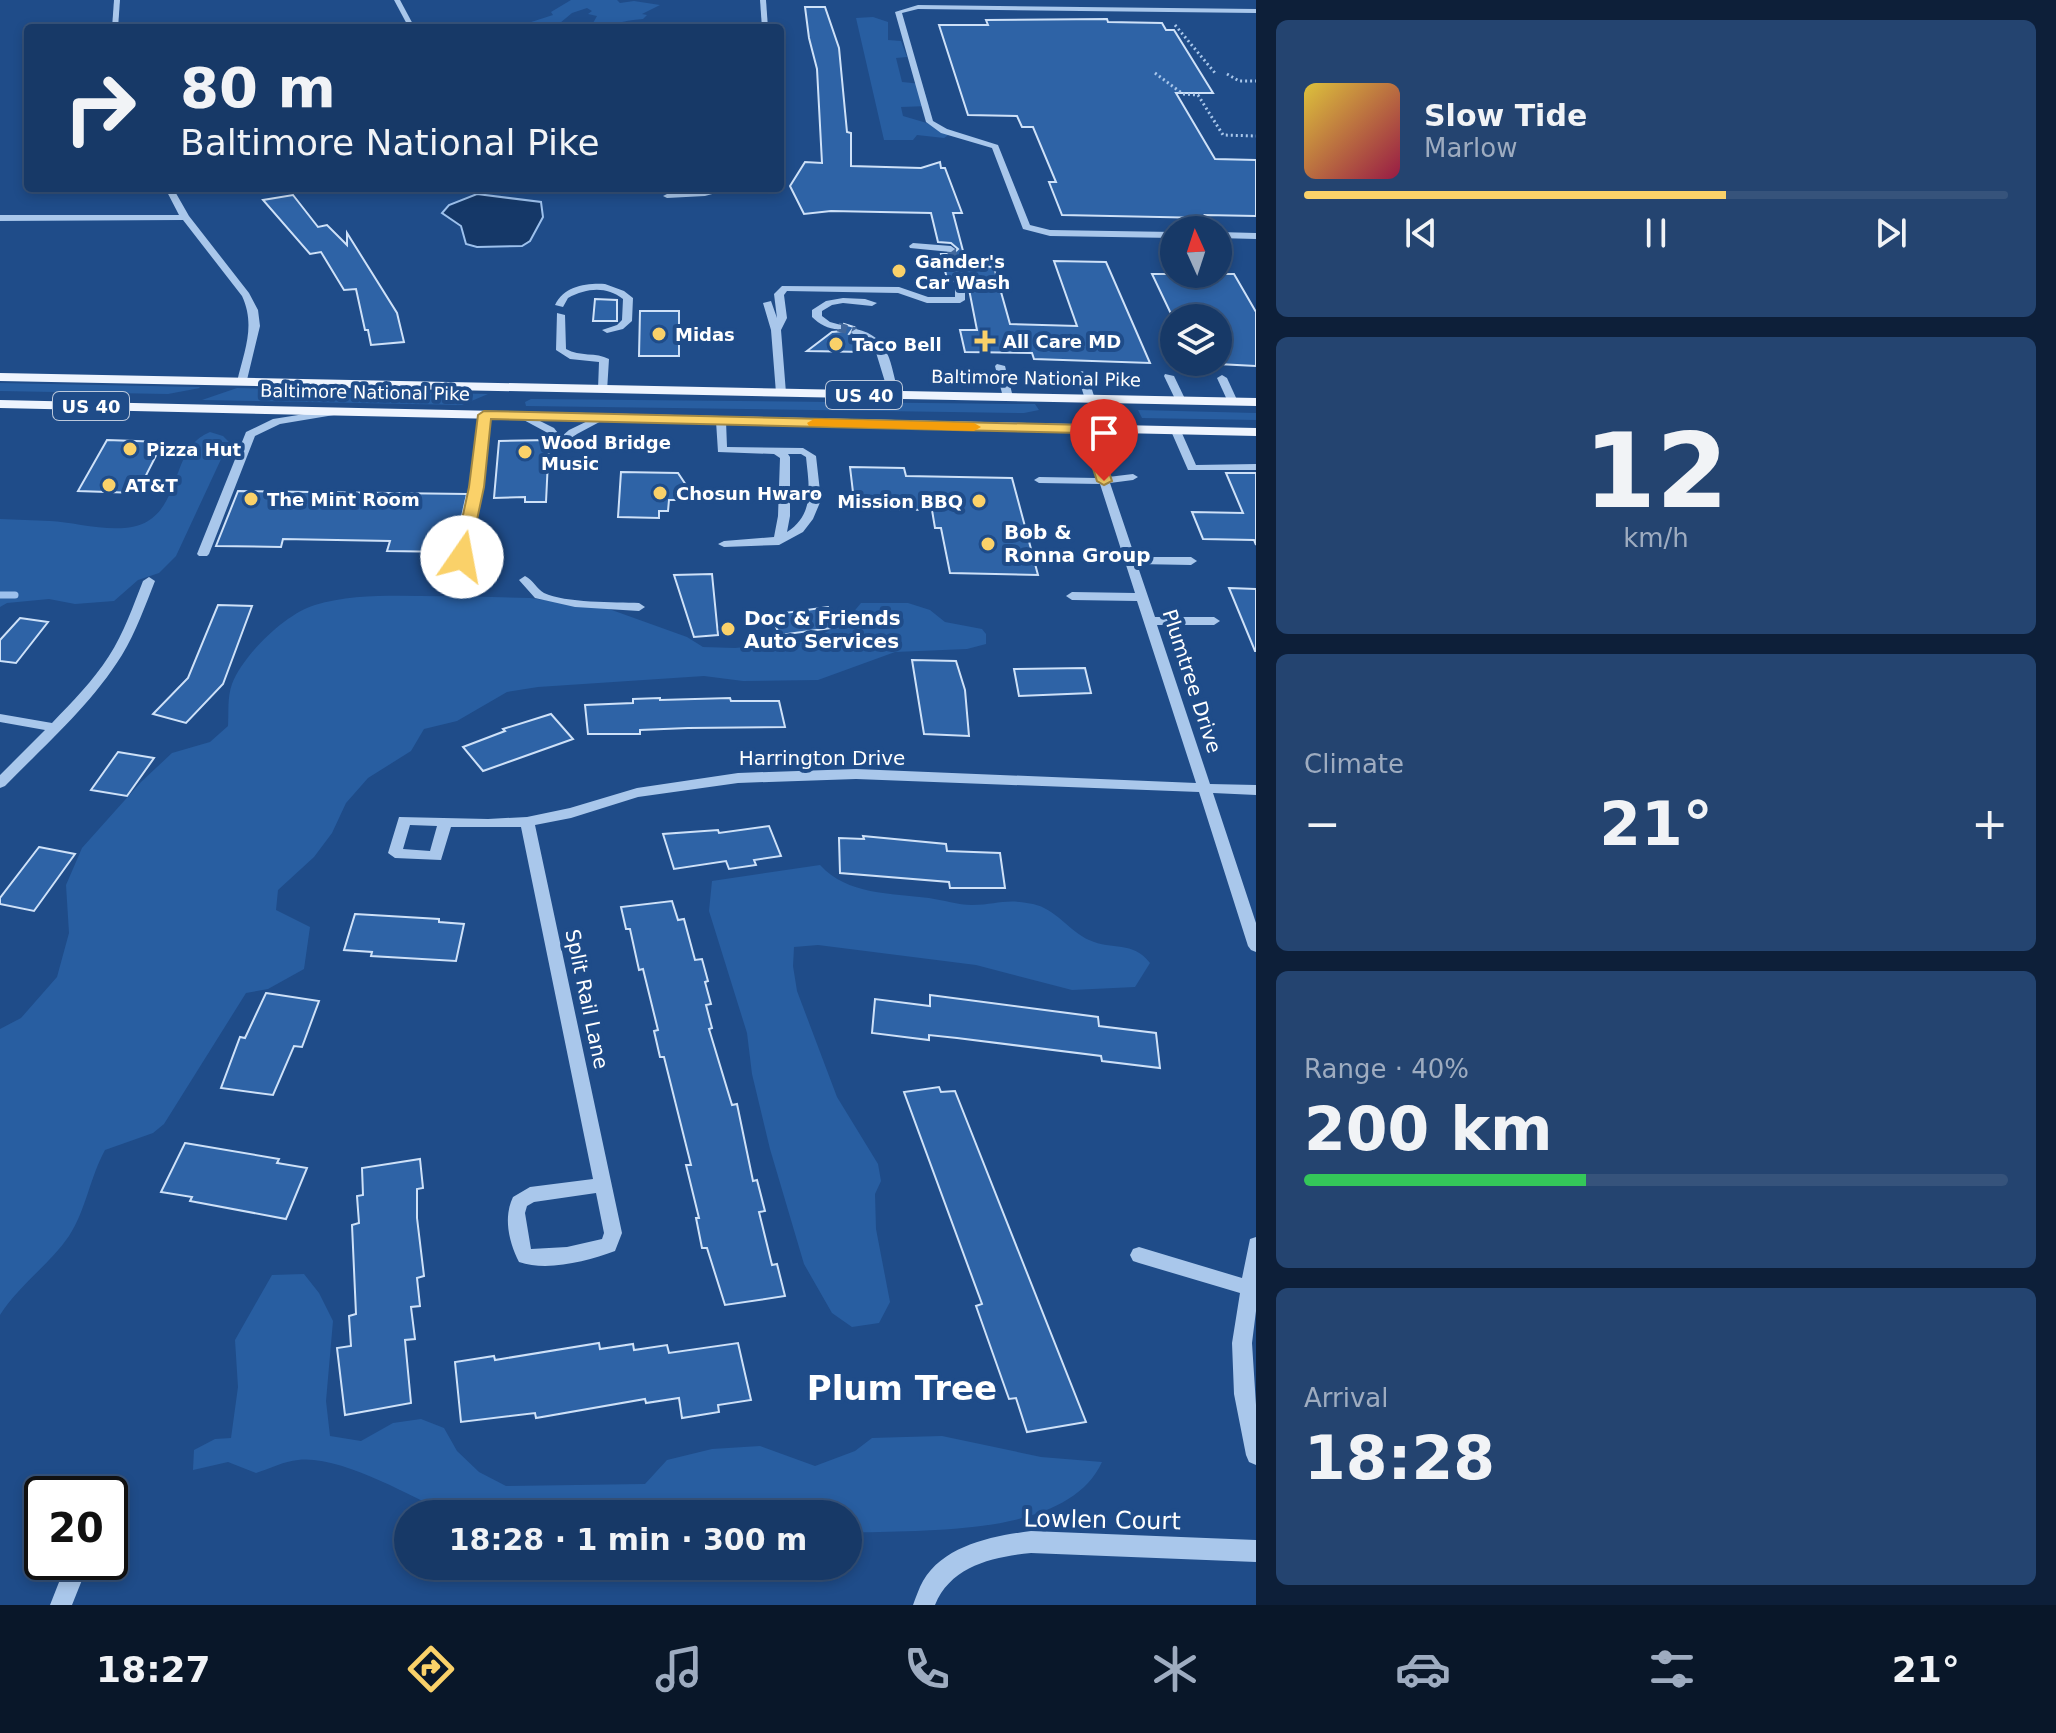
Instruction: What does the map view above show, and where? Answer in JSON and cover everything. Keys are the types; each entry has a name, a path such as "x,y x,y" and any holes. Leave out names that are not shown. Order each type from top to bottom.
{"main road":[{"name":"Baltimore National Pike","path":"0,377 1256,402"},
{"path":"21,405 171,400 242,382"},
{"path":"484,415 531,388"},
{"path":"721,421 810,413 1032,417 1052,411 1051,398"},
{"path":"1087,429 1125,400"},
{"name":"Baltimore National Pike","path":"0,404 1255,435"},
{"path":"0,414 127,414 219,409"}],"street":[{"path":"115,24 117,0"},
{"path":"410,24 397,0 412,0"},
{"path":"763,0 765,24"},
{"path":"1160,235 1050,233 1026,227 995,147 944,131 930,122 898,15 902,9 918,7 1256,11"},
{"path":"171,192 185,217 246,295 253,310 255,326 242,382"},
{"path":"667,196 713,192"},
{"path":"0,218 185,217"},
{"path":"1232,235 1256,236"},
{"path":"913,246 951,249"},
{"path":"776,330 782,318 779,294 785,288 899,290 927,300 960,300 960,284"},
{"path":"603,389 604,359 563,354 560,310 564,296 576,289 589,287 620,290 628,298 627,321 620,327 607,330"},
{"path":"838,327 817,317 817,310 822,305 846,301 872,303"},
{"path":"768,303 776,330 781,393"},
{"path":"856,332 869,335 879,345 894,395"},
{"path":"1000,366 1008,397"},
{"path":"1082,374 1090,399"},
{"path":"1169,376 1181,401"},
{"path":"1222,378 1233,402"},
{"path":"203,554 250,434 277,421 336,412"},
{"path":"462,557 477,487 484,415"},
{"path":"524,416 550,430 561,443 573,432 602,418"},
{"path":"721,421 722,450 803,451 811,456 815,495 814,506 799,530 779,542 724,544"},
{"name":"Plumtree Drive","path":"1087,429 1256,946"},
{"path":"1176,431 1192,468 1256,467"},
{"path":"777,451 785,457 784,516 779,542"},
{"path":"1039,480 1104,481 1133,477"},
{"path":"1130,560 1191,561"},
{"path":"525,580 539,595 575,603 639,607"},
{"path":"0,783 111,663 149,581"},
{"path":"1072,596 1142,597"},
{"path":"1150,621 1214,621"},
{"path":"0,718 54,728"},
{"name":"Harrington Drive","path":"445,823 527,822 571,813 637,793 738,778 856,774 1256,790"},
{"name":"Split Rail Lane","path":"527,822 603,1185 613,1233 609,1245 537,1258 525,1256 520,1246 516,1213 519,1202 530,1195 603,1185"},
{"path":"1256,1245 1252,1290 1242,1343 1244,1394 1256,1455"},
{"path":"1139,1255 1252,1290"},
{"name":"Lowlen Court","path":"924,1605 942,1576 961,1560 995,1546 1031,1542 1256,1551"},
{"path":"61,1605 71,1580"}],"path":[{"path":"1144,10 1181,29 1215,73"},
{"path":"1155,73 1183,94 1200,94 1229,144"},
{"path":"1227,74 1239,81 1256,81"},
{"path":"1223,135 1256,136"}],"shaded area":[{"path":"571,0 617,0 620,3 634,1 660,5 642,14 647,15 643,19 614,24 592,24 597,16 588,14 592,11 587,8 572,13 559,24 525,24 553,15 551,12"},
{"path":"873,17 888,22 888,40 901,41 907,57 896,58 902,82 922,84 929,106 901,107 903,116 954,131 944,138 917,135 913,140 884,140 856,18"},
{"path":"477,194 541,202 543,217 530,241 522,246 477,247 466,244 461,226 442,213 449,205"},
{"path":"0,383 200,388 168,394 0,391"},
{"path":"237,388 488,394 462,405 202,400"},
{"path":"531,399 1035,404 1039,410 1024,413 526,406 525,402"},
{"path":"1138,410 1256,413 1256,420 1142,418"},
{"path":"210,432 223,436 229,442 176,556 159,573 138,580 114,601 75,604 49,599 7,603 0,607 0,519 113,528 137,526 159,512 189,449"},
{"path":"349,598 530,598 609,609 687,637 703,647 735,648 810,641 846,621 861,603 908,603 930,610 945,622 982,629 986,634 986,644 967,649 895,652 818,680 743,681 704,676 538,687 507,692 457,721 424,729 411,751 368,778 346,803 332,833 314,857 278,890 276,910 310,927 304,969 268,989 246,993 164,1124 153,1133 105,1150 69,1236 0,1315 0,1029 21,1018 57,977 69,933 66,885 82,848 141,782 172,753 210,742 228,726 229,694 237,673 266,637 291,617 315,605"},
{"path":"820,865 843,882 870,891 967,905 1033,904 1049,910 1089,940 1136,951 1150,963 1135,987 1072,990 976,965 818,945 794,947 797,991 837,1097 878,1164 881,1181 875,1194 876,1229 890,1302 879,1323 852,1327 832,1313 804,1264 770,1149 752,1074 747,1033 709,911 712,881"},
{"path":"304,1274 319,1293 333,1321 326,1401 330,1436 361,1441 393,1423 421,1419 444,1428 457,1451 479,1472 506,1486 645,1484 667,1460 712,1449 760,1446 815,1466 855,1451 872,1438 942,1436 1041,1457 1102,1462 1084,1487 1058,1505 1025,1517 951,1529 862,1532 862,1500 421,1500 355,1470 316,1460 282,1463 256,1473 228,1462 193,1470 194,1450 215,1439 231,1438 238,1387 235,1340 272,1275"}],"building":[{"path":"805,7 825,7 839,48 847,132 851,133 851,166 921,168 940,162 962,213 953,213 967,266 994,267 1010,324 1077,326 1054,261 1106,262 1150,363 1034,359 1032,353 965,352 960,330 977,330 968,284 962,278 948,283 941,254 953,254 958,249 951,243 938,242 931,213 831,211 804,214 790,186 805,162 822,163 817,69"},
{"path":"1107,19 1108,22 1162,23 1166,30 1174,30 1213,93 1176,93 1215,159 1256,160 1256,216 1062,215 1049,182 1056,182 1033,127 1022,127 1017,116 968,115 939,25 988,25 986,20"},
{"path":"293,195 318,227 327,225 347,245 347,233 397,313 404,342 371,345 356,289 344,290 321,252 310,254 263,200"},
{"path":"1152,274 1160,274 1160,288 1232,288 1234,274 1256,312 1256,366 1232,365 1232,304 1166,304"},
{"path":"595,299 617,300 617,321 593,321"},
{"name":"Midas","path":"640,311 679,311 679,356 639,356"},
{"name":"Taco Bell","path":"844,324 854,327 849,334 863,339 865,352 807,351 832,332 843,331"},
{"path":"107,440 163,442 137,493 78,491"},
{"path":"549,440 546,502 525,502 525,497 494,498 499,441"},
{"path":"850,467 904,468 906,476 1012,478 1038,575 950,573 941,528 935,528 932,510 855,509"},
{"name":"Chosun Hwaro","path":"621,472 678,473 696,500 669,500 668,511 659,511 659,518 618,517"},
{"path":"1226,473 1256,473 1256,545 1254,540 1203,539 1192,512 1243,513"},
{"path":"238,491 467,494 454,552 387,551 390,541 283,539 281,547 216,546"},
{"path":"712,574 718,635 694,637 674,575"},
{"path":"1229,588 1256,589 1256,651 1255,651"},
{"path":"218,605 252,606 223,684 186,723 153,714 188,678"},
{"path":"828,607 839,627 780,635 770,615"},
{"path":"20,618 48,622 16,663 0,661 0,640"},
{"path":"912,660 956,661 965,690 969,736 924,734"},
{"path":"1085,668 1091,693 1019,696 1014,669"},
{"path":"633,699 779,701 785,727 688,728 640,730 640,734 588,734 585,705 633,703"},
{"path":"551,714 573,739 483,771 463,747 505,731 503,729"},
{"path":"118,752 154,758 127,796 91,790"},
{"path":"769,826 781,856 754,860 756,865 729,869 726,861 674,869 663,834 718,830 719,833"},
{"path":"863,836 946,844 947,851 1000,853 1005,888 950,888 949,882 840,873 839,838 864,839"},
{"path":"39,847 75,854 34,911 0,904 0,898"},
{"path":"672,901 678,920 684,919 695,960 702,959 711,1004 706,1005 712,1028 709,1029 732,1105 737,1104 753,1181 757,1180 765,1211 759,1212 772,1265 777,1264 785,1296 725,1305 707,1248 702,1248 696,1218 699,1218 686,1165 691,1165 664,1057 660,1057 654,1031 658,1030 643,969 639,970 630,929 626,929 621,907"},
{"path":"355,914 439,919 439,922 464,924 456,961 371,956 372,952 344,950"},
{"path":"266,993 319,1001 302,1047 294,1046 273,1095 221,1088 240,1037 245,1038"},
{"path":"930,995 1098,1017 1099,1026 1156,1033 1160,1068 1102,1061 1101,1056 957,1038 929,1035 929,1040 872,1033 875,999 930,1006"},
{"path":"939,1087 941,1092 955,1091 1086,1422 1027,1432 1016,1398 1009,1399 976,1306 982,1304 904,1092"},
{"path":"185,1143 279,1159 277,1163 307,1168 286,1219 190,1201 192,1197 161,1192"},
{"path":"420,1159 423,1188 417,1189 417,1218 424,1276 417,1278 420,1306 411,1307 415,1339 405,1340 411,1403 345,1415 337,1348 351,1346 349,1316 356,1314 352,1225 359,1223 357,1196 363,1195 362,1168"},
{"path":"599,1343 600,1349 633,1344 634,1350 667,1345 669,1353 738,1343 751,1400 718,1405 719,1412 682,1418 679,1398 646,1403 645,1399 536,1418 535,1413 461,1422 455,1362 494,1356 495,1360"}],"waterway":[{"path":"0,595 15,595"}],"tunnel":[{"path":"951,249 960,284"},
{"path":"838,327 856,332"}],"slow traffic":[{"path":"814,423 974,427"}],"place":[{"name":"Gander's Car Wash","path":"899,271"},
{"name":"Midas","path":"659,334"},
{"name":"All Care MD","path":"985,341"},
{"name":"Taco Bell","path":"836,344"},
{"name":"Pizza Hut","path":"130,449"},
{"name":"Wood Bridge Music","path":"525,452"},
{"name":"AT&T","path":"109,485"},
{"name":"Chosun Hwaro","path":"660,493"},
{"name":"The Mint Room","path":"251,499"},
{"name":"Mission BBQ","path":"979,501"},
{"name":"Bob & Ronna Group","path":"988,544"},
{"name":"Doc & Friends Auto Services","path":"728,629"}],"district":[{"name":"Plum Tree","path":"902,1388"}],"route":[{"path":"462,557 477,487 484,415 1087,429 1104,481"}]}
